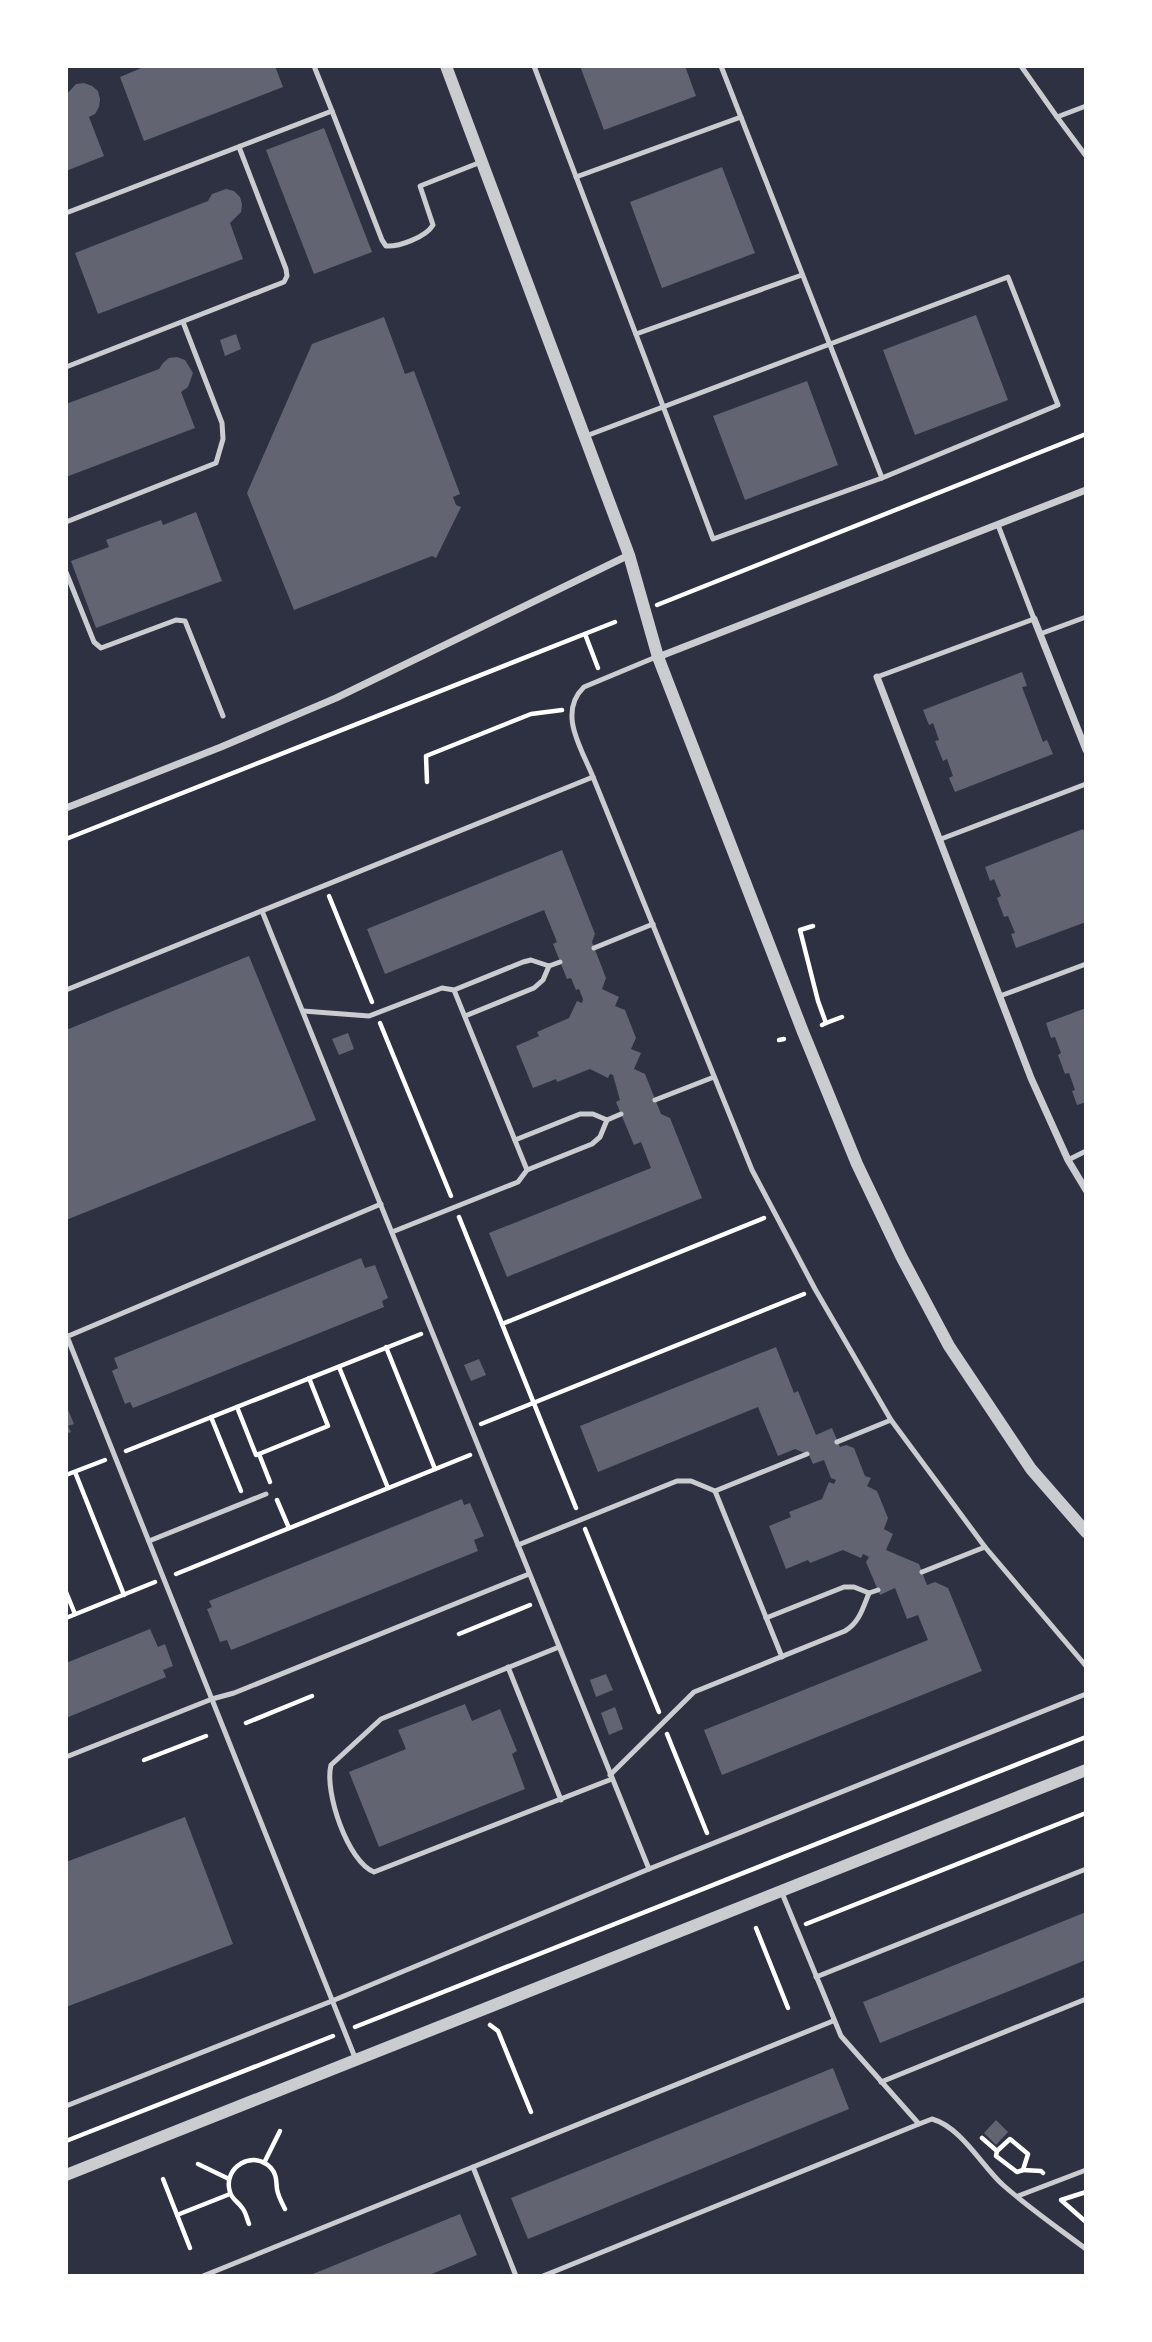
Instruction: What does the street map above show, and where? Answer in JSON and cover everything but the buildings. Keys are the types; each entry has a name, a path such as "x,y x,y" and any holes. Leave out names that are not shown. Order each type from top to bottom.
{"street":[{"path":"446,66 629,555 658,657 857,1164 901,1256 949,1346 1031,1469 1086,1532"},
{"path":"658,657 1086,490"},
{"path":"66,808 336,698 629,555"},
{"path":"1034,619 1086,750"},
{"path":"877,677 1031,1078 1068,1160 1086,1190"},
{"path":"66,2175 1086,1770"}],"lane":[{"path":"314,66 386,246 394,246 425,233 433,225 419,186 481,162"},
{"path":"534,66 663,405 713,539 882,478 1058,405 1007,276 663,405 584,436"},
{"path":"721,66 882,478"},
{"path":"1021,66 1086,156"},
{"path":"1057,117 1086,106"},
{"path":"66,213 332,111"},
{"path":"576,177 741,117"},
{"path":"66,367 278,285 287,276 239,147"},
{"path":"636,334 802,275"},
{"path":"66,522 216,463 223,439 222,423 183,322"},
{"path":"877,677 1034,619 998,524"},
{"path":"66,572 94,642 101,648 176,620 185,621 223,716"},
{"path":"1040,634 1086,617"},
{"path":"658,657 584,687 576,694 570,708 573,726 751,1170 815,1290 891,1420 985,1546 1086,1666"},
{"path":"66,990 593,778"},
{"path":"940,839 1086,784"},
{"path":"262,911 649,1869"},
{"path":"594,948 653,924"},
{"path":"303,1011 361,1017 377,1014 442,988 454,990 523,962 531,960 549,966 560,962"},
{"path":"1000,996 1086,964"},
{"path":"465,1016 534,988 543,979 549,966"},
{"path":"454,990 527,1170"},
{"path":"655,1100 714,1077"},
{"path":"515,1140 580,1114 593,1114 607,1120"},
{"path":"392,1232 518,1182 527,1170 592,1144 600,1137 607,1120 621,1114"},
{"path":"1068,1160 1086,1151"},
{"path":"356,2060 67,1336 381,1204"},
{"path":"837,1442 891,1420"},
{"path":"518,1545 677,1481 691,1481 715,1491 807,1454"},
{"path":"715,1491 782,1657"},
{"path":"149,1541 266,1494"},
{"path":"922,1572 985,1546"},
{"path":"66,1757 212,1699 234,1693 529,1574"},
{"path":"766,1618 844,1587 854,1587 869,1594"},
{"path":"559,1647 394,1712 370,1728 331,1766 328,1776 338,1819 366,1869 374,1872 561,1800 611,1777 694,1692 853,1627 869,1594 878,1590"},
{"path":"508,1667 561,1800"},
{"path":"66,2106 332,2001 649,1869 1086,1694"},
{"path":"816,1978 1086,1869"},
{"path":"780,1890 841,2036 919,2124"},
{"path":"881,2082 1086,1999"},
{"path":"203,2276 833,2021"},
{"path":"543,2276 932,2119 973,2148 1002,2184 1086,2249"},
{"path":"472,2166 516,2276"},
{"path":"1018,2196 1086,2170"}],"path":[{"path":"656,605 1086,434"},
{"path":"66,839 615,622"},
{"path":"584,634 598,668"},
{"path":"427,782 426,756 530,714 570,708"},
{"path":"325,886 712,1845"},
{"path":"813,926 800,930 824,1024 842,1017"},
{"path":"502,1324 775,1214"},
{"path":"471,1428 815,1290"},
{"path":"66,1475 431,1330"},
{"path":"386,1348 435,1469"},
{"path":"339,1367 388,1488"},
{"path":"237,1407 256,1455 328,1426 309,1378"},
{"path":"211,1418 245,1502"},
{"path":"66,1618 480,1451"},
{"path":"75,1472 124,1595"},
{"path":"66,1592 75,1614"},
{"path":"459,1634 540,1601"},
{"path":"246,1723 312,1696"},
{"path":"144,1760 206,1736"},
{"path":"355,2027 1086,1737"},
{"path":"796,1928 1086,1813"},
{"path":"757,1928 788,2008"},
{"path":"498,2031 531,2112"},
{"path":"66,2141 337,2034"},
{"path":"264,2163 280,2131"},
{"path":"997,2151 996,2156 1017,2172 1023,2170"},
{"path":"249,2224 243,2207 235,2202 230,2194 229,2179 236,2167 244,2162 253,2160 264,2163 276,2176 277,2190 285,2209"},
{"path":"198,2165 229,2179"},
{"path":"163,2179 190,2248"},
{"path":"1086,2192 1061,2200 1086,2222"},
{"path":"177,2215 230,2194"}]}
